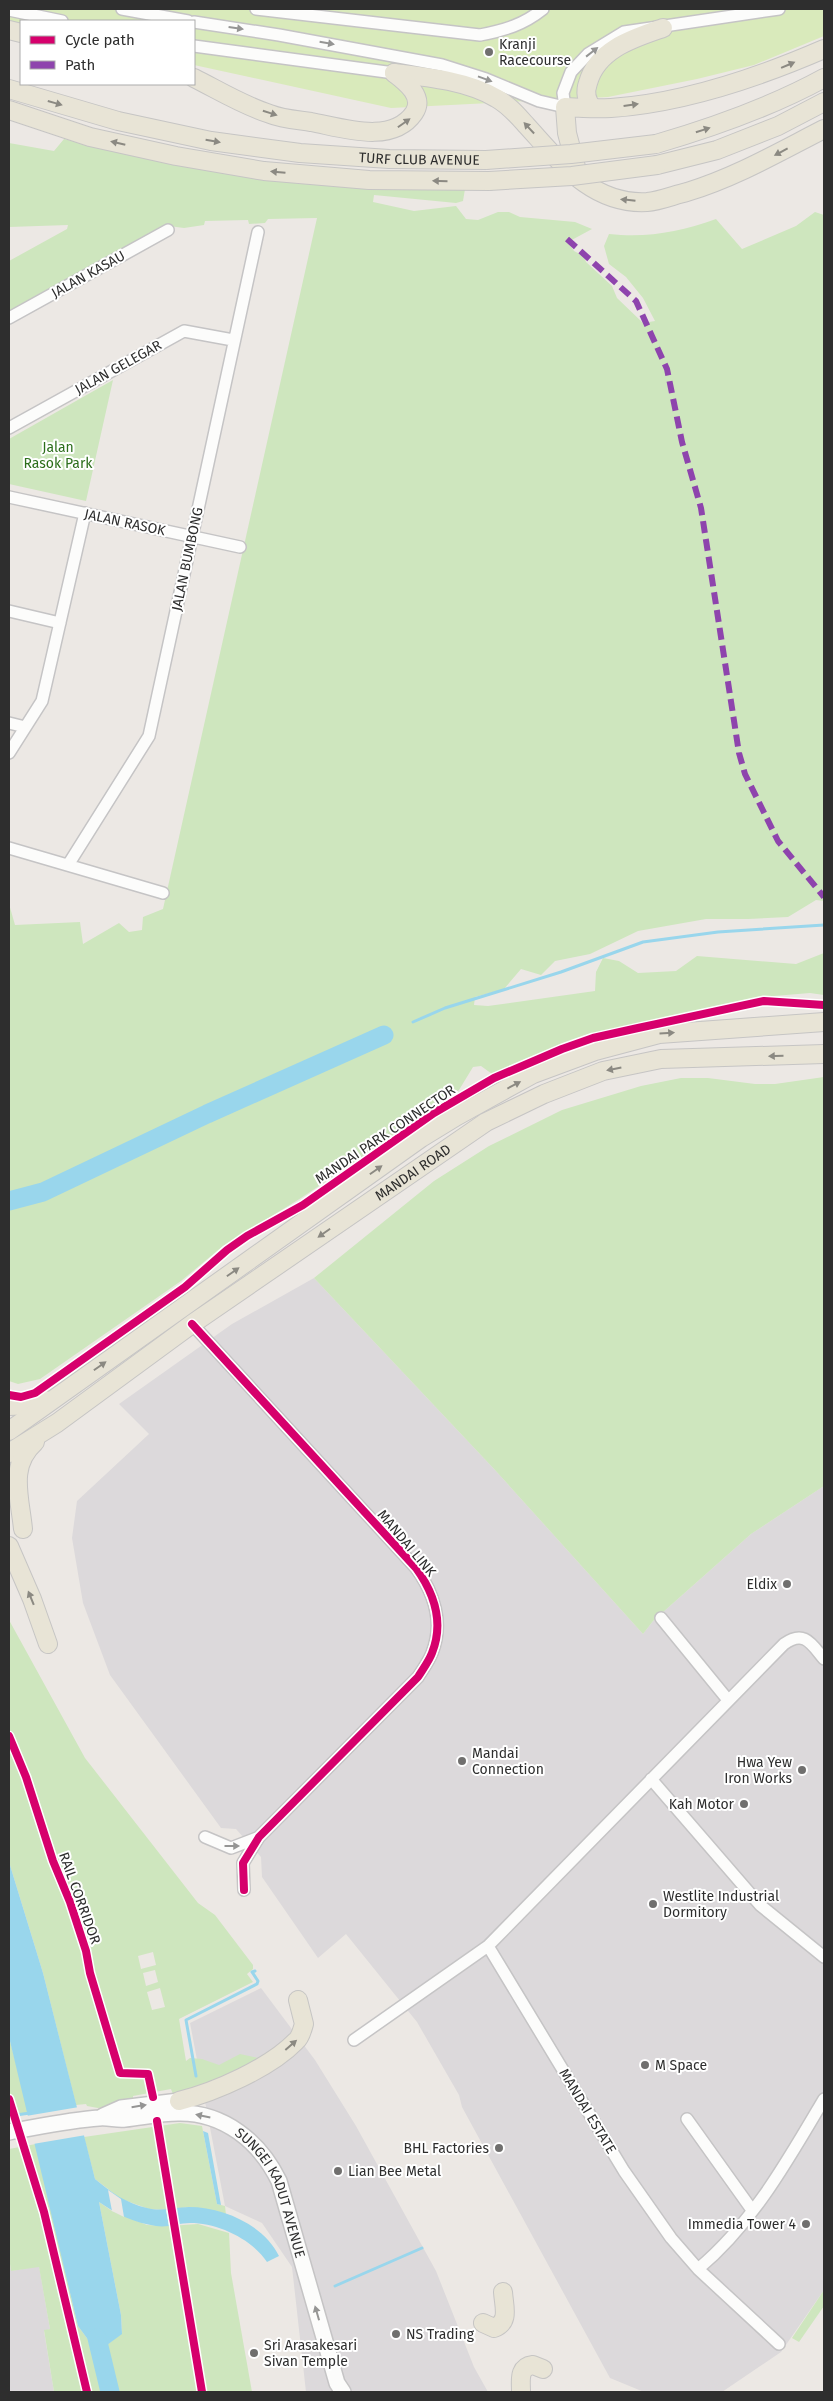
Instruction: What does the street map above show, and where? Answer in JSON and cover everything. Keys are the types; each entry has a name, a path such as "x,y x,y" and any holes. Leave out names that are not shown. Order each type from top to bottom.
{"main road":[{"path":"592,108 588,103 586,90 590,75 602,59 620,44 663,28"},
{"path":"588,187 574,162 565,107 610,108 653,102 715,88 773,71 824,49"},
{"path":"195,78 270,114 357,131 379,131 404,125 417,109 418,101 412,90 394,73"},
{"path":"394,73 470,87 497,98 512,110 559,161 588,187 615,198 638,201 646,202 672,196 742,172 824,129"},
{"name":"TURF CLUB AVENUE","path":"9,89 118,121 211,141 300,154 389,159 486,160 571,154 656,144 706,129 760,108 824,78"},
{"name":"TURF CLUB AVENUE","path":"9,110 90,137 176,156 264,171 369,180 489,181 572,176 657,165 717,150 778,126 824,102"},
{"name":"MANDAI ROAD","path":"9,1431 456,1116 533,1074 595,1051 659,1034 824,1022"},
{"name":"MANDAI ROAD","path":"10,1500 10,1480 16,1454 192,1324 486,1122 544,1094 603,1071 661,1060 824,1054"},
{"path":"336,1199 356,1196 364,1205"},
{"path":"9,1406 31,1405 61,1394"},
{"path":"10,1500 24,1529 17,1480 16,1454"},
{"path":"9,1546 32,1599 48,1644"},
{"path":"179,2101 208,2091 251,2072 276,2057 297,2041 304,2024 298,2000"},
{"path":"483,2323 494,2328 503,2323 506,2318 503,2292"},
{"path":"521,2392 521,2373 524,2369 533,2365 543,2369"}],"street":[{"path":"122,9 182,20"},
{"path":"256,9 480,35 510,29 529,20 543,9"},
{"path":"195,22 279,35 442,65 486,78 540,100 565,107 563,93 572,72 588,54 624,32 646,28 663,28 779,9"},
{"path":"9,10 57,20"},
{"path":"195,46 394,73"},
{"name":"JALAN KASAU","path":"9,318 168,230"},
{"name":"JALAN BUMBONG","path":"68,865 149,736 233,340 258,232"},
{"name":"JALAN GELEGAR","path":"9,428 184,331 233,340"},
{"name":"JALAN RASOK","path":"9,497 240,546"},
{"path":"9,753 42,701 85,513"},
{"path":"9,612 60,623"},
{"path":"9,723 25,727"},
{"path":"9,848 163,893"},
{"name":"MANDAI LINK","path":"192,1324 416,1568 428,1584 436,1613 437,1633 432,1654 418,1676 258,1837 244,1845 231,1848 205,1837"},
{"path":"661,1618 728,1700"},
{"path":"354,2040 503,1934 552,1880 780,1648 793,1638 807,1640 824,1659"},
{"path":"651,1779 760,1905 824,1956"},
{"name":"MANDAI LINK","path":"244,1890 244,1863 258,1837"},
{"name":"MANDAI ESTATE","path":"488,1946 624,2171 671,2238 698,2269 779,2344"},
{"path":"698,2269 722,2248 752,2210 787,2162 824,2099"},
{"name":"SUNGEI KADUT AVENUE","path":"94,2119 121,2108 179,2101"},
{"name":"SUNGEI KADUT AVENUE","path":"14,2131 94,2119 123,2119 178,2113 198,2115 230,2126 257,2146 266,2157 279,2181 337,2383 343,2392"},
{"path":"687,2119 752,2210"}],"shaded area":[{"path":"314,1278 495,1470 643,1634 653,1621 751,1534 824,1486 824,2290 781,2352 722,2392 644,2392 610,2378 462,2107 459,2095 417,2022 346,1934 318,1958 262,1877 261,1857 236,1829 221,1828 110,1675 83,1603 72,1538 77,1501 149,1434 119,1404 232,1324"},
{"path":"261,1988 315,2060 356,2126 436,2271 474,2367 488,2392 306,2392 292,2267 262,2223 225,2206 190,2023"},
{"path":"9,2257 11,2271 39,2266 50,2329 44,2331 54,2392 9,2392"}],"green space":[{"name":"Kranji Racecourse","path":"9,9 824,9 824,36 754,65 697,79 608,97 391,108 195,65 195,20 20,20 20,26 9,23"},
{"path":"64,139 176,165 263,180 465,189 463,201 456,203 374,195 373,202 414,211 456,206 466,219 478,220 498,212 509,212 520,217 575,222 592,229 568,242 574,251 584,256 586,262 612,286 617,298 643,323 655,321 643,298 626,277 609,264 604,246 609,234 637,235 663,233 716,219 742,249 796,226 815,212 824,215 824,901 816,900 788,917 706,919 638,931 590,954 555,961 541,975 521,969 504,989 475,997 474,1005 488,1006 595,991 596,972 603,958 619,961 638,973 676,971 697,956 796,964 824,953 824,995 810,993 761,997 690,1012 549,1055 499,1079 481,1066 473,1067 459,1090 445,1102 301,1198 223,1246 181,1281 40,1379 18,1384 9,1381 9,904 15,925 80,922 83,944 119,923 129,932 142,930 143,917 163,909 317,218 268,219 265,223 249,224 248,220 205,221 204,225 184,228 169,226 10,311 9,261 67,229 68,225 9,227 9,143 54,151"},
{"name":"Jalan Rasok Park","path":"113,380 86,501 9,484 9,439"},
{"path":"824,1077 824,1486 751,1534 653,1621 643,1634 495,1470 314,1278 434,1181 489,1146 562,1110 641,1086 681,1078 708,1078 755,1084 775,1084"},
{"path":"9,1620 85,1758 198,1903 215,1915 253,1965 253,1969 247,1974 253,1982 179,2019 186,2061 190,2058 202,2059 219,2065 240,2054 258,2058 259,2062 174,2097 171,2089 133,2096 133,2103 98,2108 87,2106 86,2104 76,2105 43,1973 9,1862","holes":["153,1952 156,1965 141,1969 138,1956","155,1970 158,1982 146,1986 143,1973","160,1988 165,2007 152,2010 147,1992"]},
{"path":"9,2037 29,2114 9,2117"},
{"path":"180,2123 202,2126 217,2204 225,2206 226,2215 189,2207 166,2210 149,2209 121,2199 95,2179 84,2137"},
{"path":"36,2144 78,2326 92,2345 99,2364 105,2363 103,2348 122,2333 121,2315 99,2202 112,2211 147,2225 198,2224 229,2233 231,2273 252,2392 54,2392 44,2330 50,2329 39,2267 11,2271 9,2257 9,2149"},
{"path":"824,2290 824,2306 799,2342 792,2338"}],"water":[{"path":"9,1862 43,1973 95,2179 120,2197 147,2208 158,2210 189,2207 215,2210 228,2214 253,2227 263,2235 279,2256 267,2262 253,2246 223,2229 190,2223 165,2226 148,2225 126,2217 99,2202 121,2315 122,2334 103,2348 105,2363 99,2364 92,2345 78,2326 9,2037"},
{"path":"203,2131 208,2133 221,2205 217,2204"}],"pier":[{"path":"79,2107 86,2135 33,2144 26,2116"},
{"path":"108,2190 121,2199 124,2217 112,2211"},
{"path":"176,2209 179,2224 169,2226 166,2210"}],"waterway":[{"path":"413,1022 445,1008 561,972 643,942 718,932 824,925"},
{"path":"9,1201 43,1192 207,1114 384,1035"},
{"path":"196,2076 186,2020 257,1984 258,1981 252,1972 255,1971"},
{"path":"9,2116 30,2113"},
{"path":"335,2286 422,2248"},
{"path":"97,2338 110,2392"}],"marked path":[{"path":"567,239 636,301 667,369 682,442 701,508 739,753 745,774 778,841 824,897"}],"cycle path":[{"name":"MANDAI PARK CONNECTOR","path":"9,1395 21,1397 35,1393 185,1287 227,1250 247,1236 303,1205 434,1113 494,1078 593,1038 638,1028 764,1001 824,1005"},
{"path":"192,1324 416,1568 428,1588 437,1620 437,1631 432,1653 418,1677 259,1837 243,1863 244,1890"},
{"name":"RAIL CORRIDOR","path":"9,1736 26,1777 53,1861 70,1902 86,1951 90,1973 120,2073 148,2074 153,2097"},
{"path":"9,2099 44,2212 87,2392"},
{"path":"157,2121 202,2392"}],"place":[{"name":"Kranji Racecourse","path":"489,52"},
{"name":"Eldix","path":"787,1584"},
{"name":"Mandai Connection","path":"462,1761"},
{"name":"Hwa Yew Iron Works","path":"802,1770"},
{"name":"Kah Motor","path":"744,1804"},
{"name":"Westlite Industrial Dormitory","path":"653,1904"},
{"name":"M Space","path":"645,2065"},
{"name":"BHL Factories","path":"499,2148"},
{"name":"Lian Bee Metal","path":"338,2171"},
{"name":"Immedia Tower 4","path":"806,2224"},
{"name":"NS Trading","path":"396,2334"},
{"name":"Sri Arasakesari Sivan Temple","path":"254,2353"}]}
